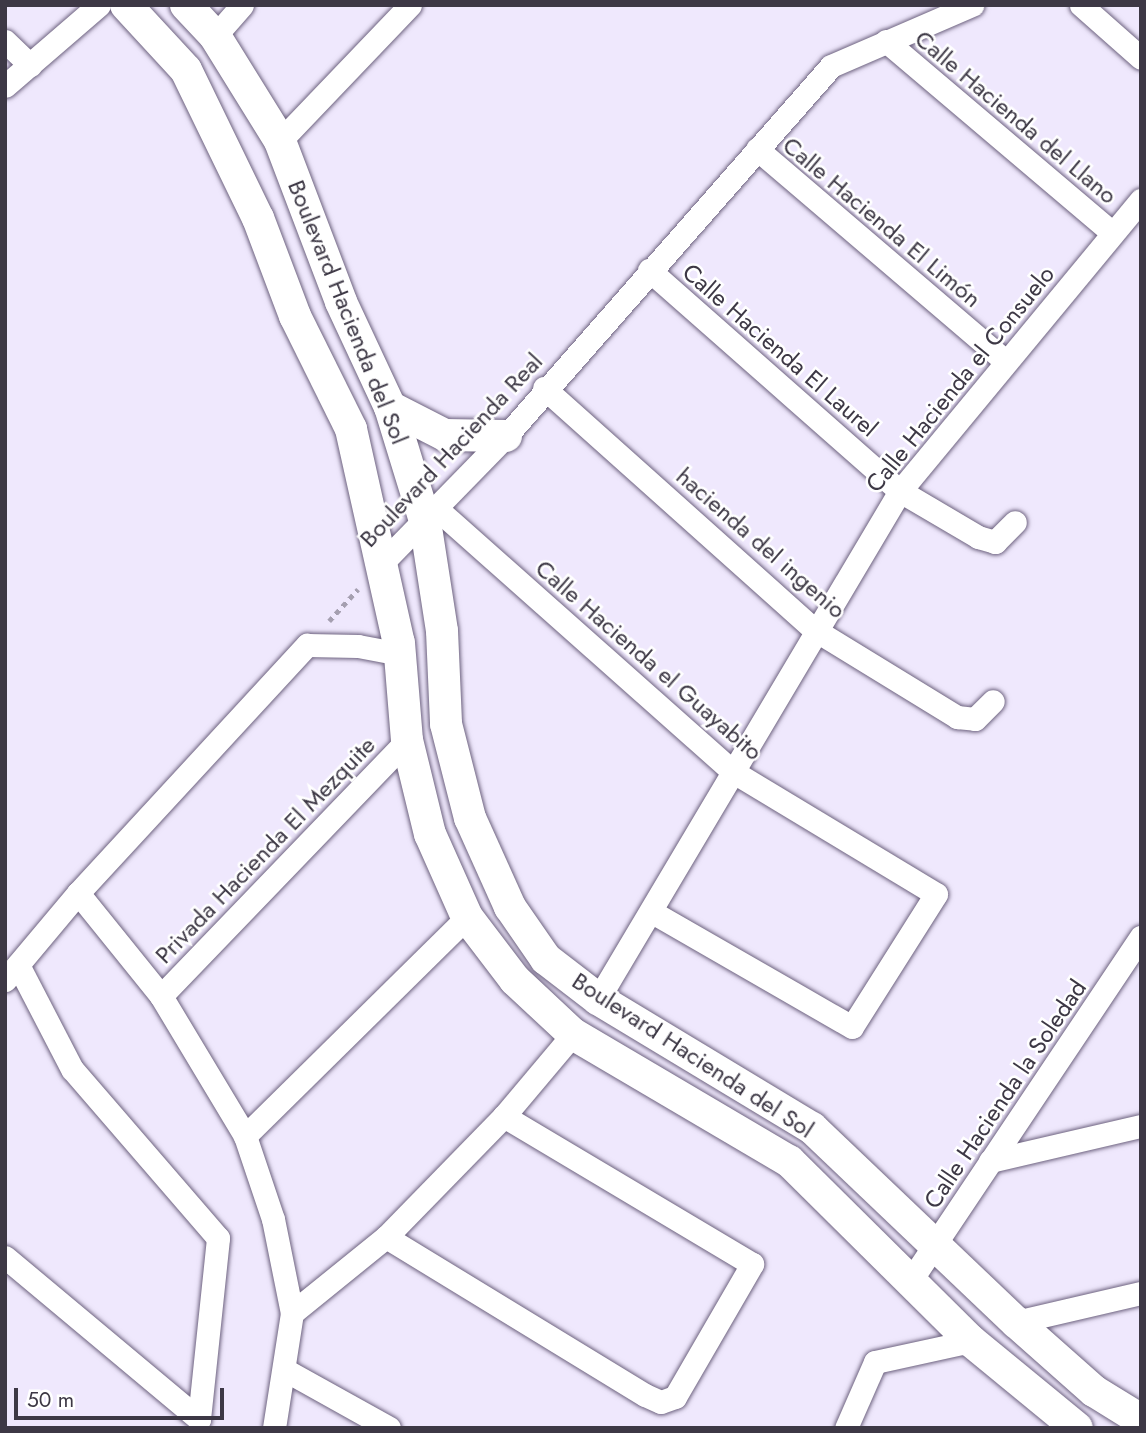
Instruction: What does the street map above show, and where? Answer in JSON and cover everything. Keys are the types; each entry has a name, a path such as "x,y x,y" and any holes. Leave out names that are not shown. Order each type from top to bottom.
{"street":[{"path":"5,86 99,5"},
{"name":"Boulevard Hacienda del Sol","path":"126,5 186,70 258,218 295,316 351,429 383,562 400,654 407,740 430,834 467,917 515,980 573,1034 789,1161 971,1341 1077,1428"},
{"name":"Boulevard Hacienda del Sol","path":"186,5 215,36 280,141 341,302 390,407 431,515 442,631 446,724 470,818 510,907 546,959 598,999 812,1128 1016,1322 1094,1391 1141,1420"},
{"path":"215,36 242,5"},
{"path":"280,141 410,5"},
{"name":"Boulevard Hacienda Real","path":"383,562 506,436 544,388 831,66 972,5"},
{"path":"1081,5 1141,58"},
{"path":"5,41 30,65"},
{"name":"Calle Hacienda del Llano","path":"886,41 1112,233"},
{"name":"Calle Hacienda El Limón","path":"757,149 1005,361"},
{"name":"Calle Hacienda el Consuelo","path":"598,999 900,491 1005,361 1141,201"},
{"name":"Calle Hacienda El Laurel","path":"649,270 900,491 978,537 995,542 1015,522"},
{"name":"hacienda del ingenio","path":"544,388 815,630 957,717 975,719 993,701"},
{"path":"390,407 444,435 506,436"},
{"name":"Calle Hacienda el Guayabito","path":"431,515 732,771 936,894 852,1027 652,912"},
{"path":"5,1257 199,1419 218,1238 72,1069 12,973 78,893 307,645 358,646 400,654"},
{"name":"Privada Hacienda El Mezquite","path":"161,996 407,740"},
{"path":"78,893 161,996 245,1136 273,1219 292,1313 274,1428"},
{"path":"245,1136 467,917"},
{"name":"Calle Hacienda la Soledad","path":"911,1280 990,1161 1133,961 1141,937"},
{"path":"292,1313 386,1237 504,1116 573,1034"},
{"path":"386,1237 645,1395 660,1402 675,1397 752,1264 504,1116"},
{"path":"990,1161 1141,1126"},
{"path":"1016,1322 1141,1293"},
{"path":"846,1428 875,1362 971,1341"},
{"path":"285,1370 389,1428"}],"path":[{"name":"Boulevard Hacienda Real","path":"307,645 383,562"}]}
